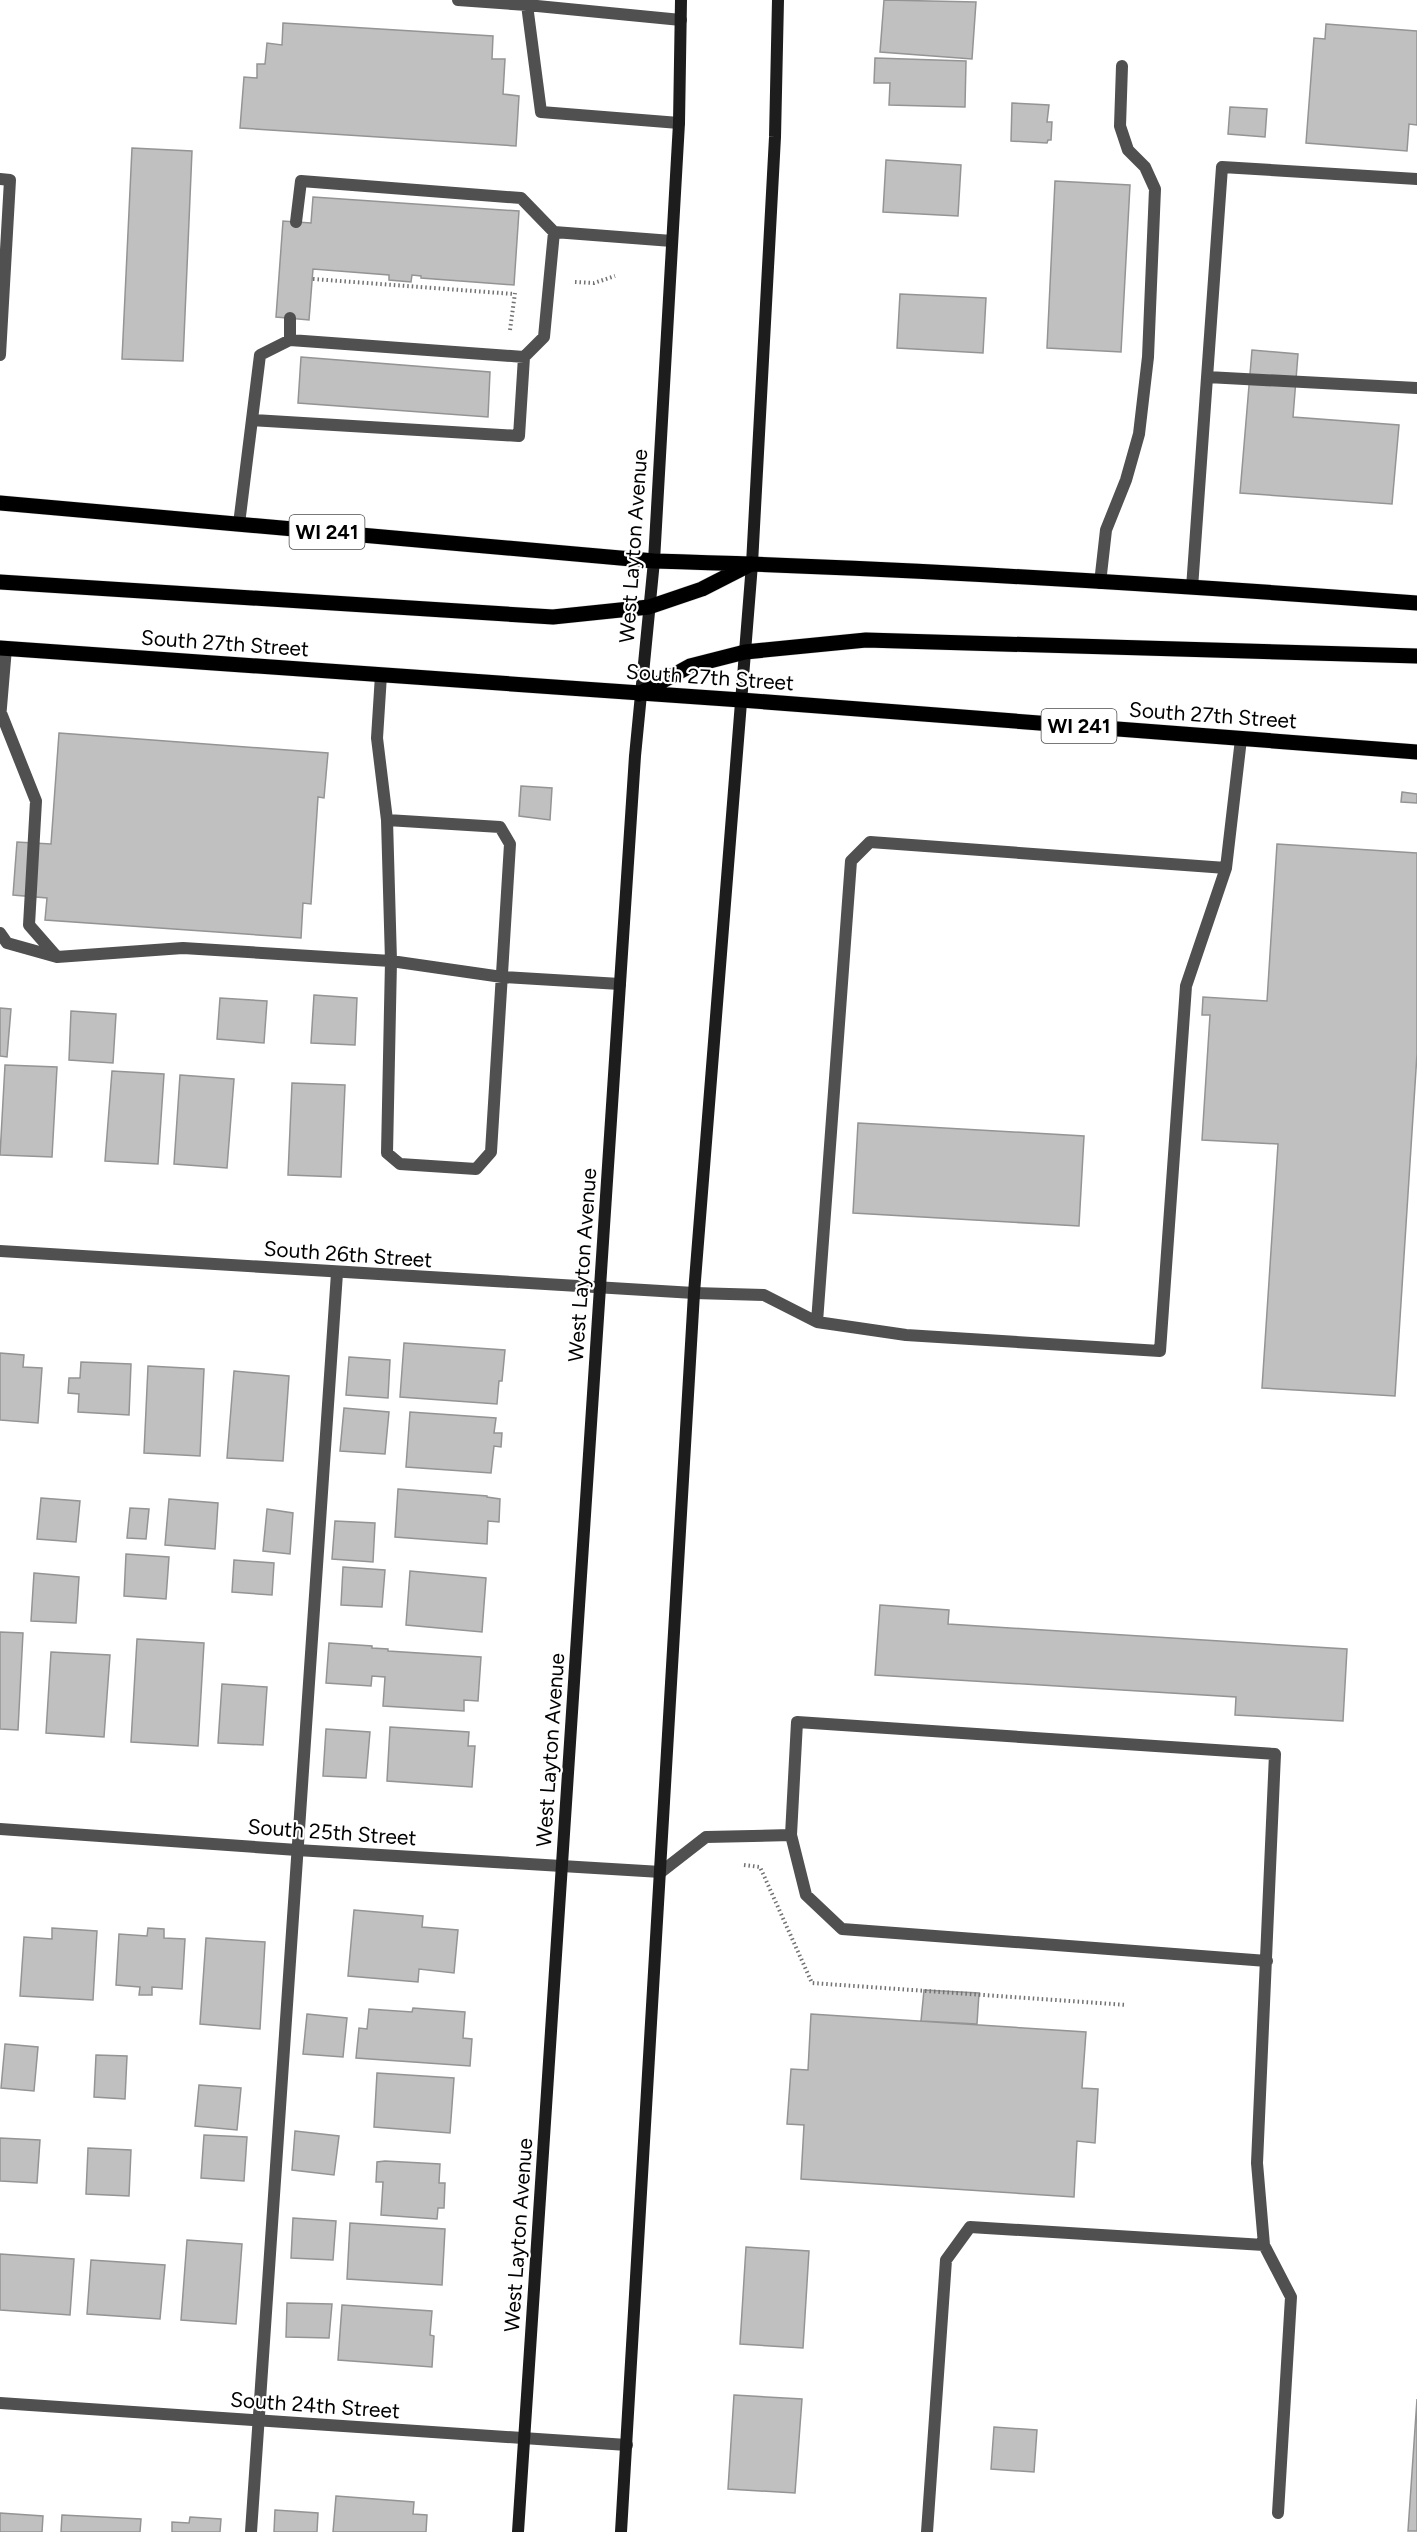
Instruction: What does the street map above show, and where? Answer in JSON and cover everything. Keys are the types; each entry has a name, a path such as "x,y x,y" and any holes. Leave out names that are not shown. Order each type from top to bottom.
{"main road":[{"name":"West Layton Avenue","path":"518,2532 639,694 654,561 678,123 681,0"},
{"path":"621,2532 662,1872 694,1293 753,564 775,136 778,0"},
{"name":"WI 241","path":"0,503 654,561 753,564 1192,588 1417,603"},
{"path":"0,582 554,617 649,607 702,589 753,564"},
{"path":"639,694 690,666 745,652 866,640 1417,656"},
{"name":"South 27th Street","path":"3,648 741,700 1417,752"}],"street":[{"path":"458,0 681,21"},
{"path":"527,5 541,112 678,123"},
{"path":"1100,583 1106,530 1125,480 1138,434 1149,346 1155,189 1145,167 1128,150 1120,126 1122,66"},
{"path":"1192,588 1222,167 1417,179"},
{"path":"0,179 10,180 0,355"},
{"path":"296,222 301,181 521,198 554,232 672,241"},
{"path":"252,420 519,436 524,357 544,338 554,232"},
{"path":"290,318 290,340"},
{"path":"239,524 260,355 290,340 524,357"},
{"path":"1207,376 1417,388"},
{"path":"3,648 0,718 36,801 29,925 57,957"},
{"path":"381,675 377,738 387,820 392,961 387,1153 400,1164 476,1169 491,1152 510,844 500,827 387,820"},
{"path":"817,1322 850,861 870,842 1226,868 1241,739"},
{"name":"South 26th Street","path":"0,1251 338,1273 764,1295 817,1322 906,1335 1160,1351 1186,986 1226,868"},
{"path":"0,933 7,944 57,957 183,948 392,961 502,977 620,984"},
{"path":"251,2532 338,1273"},
{"path":"1267,1962 842,1929 806,1895 791,1835 797,1722 1275,1754 1267,1962 1257,2163 1264,2245 1291,2297 1278,2513"},
{"name":"South 25th Street","path":"0,1828 297,1850 662,1872"},
{"path":"662,1872 706,1837 791,1835"},
{"path":"927,2532 946,2260 970,2227 1264,2245"},
{"name":"South 24th Street","path":"0,2403 627,2445"}],"path":[{"path":"566,282 594,283 615,276"},
{"path":"313,279 514,294"},
{"path":"740,1865 760,1867 812,1983 1127,2005"}],"building":[{"path":"884,0 976,2 972,59 880,52"},
{"path":"283,23 493,36 492,59 505,59 503,94 519,96 516,146 240,128 244,77 257,78 257,64 265,64 267,43 282,45"},
{"path":"1326,24 1417,31 1417,125 1409,124 1407,151 1306,143 1314,38 1325,39"},
{"path":"875,58 966,61 965,107 889,105 890,83 874,83"},
{"path":"1012,103 1049,105 1047,122 1052,122 1051,140 1047,143 1011,141"},
{"path":"1230,107 1267,109 1265,137 1228,134"},
{"path":"132,148 192,151 183,361 122,359"},
{"path":"886,160 961,165 958,216 883,212"},
{"path":"1055,181 1130,185 1121,352 1047,348"},
{"path":"313,197 519,211 514,285 421,278 421,276 412,275 411,282 389,280 389,275 313,269 309,320 276,317 283,221 311,223"},
{"path":"900,294 986,298 983,353 897,348"},
{"path":"1252,350 1298,354 1293,417 1399,425 1392,504 1240,493"},
{"path":"301,357 490,372 488,417 298,403"},
{"path":"59,733 328,753 324,798 318,797 311,904 303,903 301,938 45,920 47,898 13,895 17,842 51,844"},
{"path":"521,786 552,788 550,820 519,816"},
{"path":"1402,792 1417,794 1417,803 1401,802"},
{"path":"1277,844 1417,853 1417,1054 1395,1396 1262,1388 1278,1144 1202,1140 1210,1015 1202,1015 1203,997 1267,1001"},
{"path":"314,995 357,998 355,1045 311,1043"},
{"path":"220,998 267,1001 264,1043 217,1039"},
{"path":"0,1008 11,1009 7,1057 0,1056"},
{"path":"71,1011 116,1014 113,1063 69,1060"},
{"path":"5,1065 57,1067 52,1157 0,1155"},
{"path":"112,1071 164,1074 158,1164 105,1161"},
{"path":"180,1075 234,1079 227,1168 174,1164"},
{"path":"292,1083 345,1085 341,1177 288,1175"},
{"path":"858,1123 1084,1136 1079,1226 853,1213"},
{"path":"404,1343 505,1350 497,1404 400,1397"},
{"path":"0,1353 24,1355 23,1367 42,1368 38,1423 0,1420"},
{"path":"349,1357 390,1360 388,1398 346,1395"},
{"path":"81,1362 131,1364 129,1415 78,1412 79,1394 68,1393 69,1378 80,1378"},
{"path":"148,1366 204,1369 200,1456 144,1453"},
{"path":"234,1371 289,1376 283,1461 227,1458"},
{"path":"344,1408 389,1412 385,1454 340,1451"},
{"path":"410,1412 496,1418 494,1433 502,1433 501,1447 494,1446 491,1473 406,1467"},
{"path":"398,1489 500,1499 499,1522 488,1521 487,1544 395,1537"},
{"path":"41,1498 80,1501 76,1542 37,1539"},
{"path":"169,1499 218,1503 215,1549 165,1545"},
{"path":"130,1508 149,1509 146,1539 127,1538"},
{"path":"267,1509 293,1513 290,1554 263,1551"},
{"path":"335,1521 375,1523 373,1562 332,1559"},
{"path":"126,1554 169,1557 166,1599 124,1596"},
{"path":"234,1560 274,1563 272,1595 232,1592"},
{"path":"343,1567 385,1570 382,1607 341,1605"},
{"path":"410,1571 486,1578 482,1632 406,1625"},
{"path":"34,1573 79,1577 76,1623 31,1621"},
{"path":"880,1605 949,1610 948,1624 1347,1649 1343,1721 1235,1715 1236,1697 875,1675"},
{"path":"0,1632 23,1633 18,1730 0,1729"},
{"path":"137,1639 204,1643 198,1746 131,1742"},
{"path":"329,1643 372,1646 372,1648 388,1649 388,1651 481,1657 478,1701 464,1700 464,1711 383,1706 385,1677 372,1676 371,1686 326,1683"},
{"path":"51,1652 110,1655 104,1737 46,1733"},
{"path":"222,1684 267,1687 263,1745 218,1743"},
{"path":"390,1727 469,1732 468,1746 475,1746 472,1787 387,1781"},
{"path":"326,1729 370,1732 366,1778 323,1776"},
{"path":"354,1910 423,1916 422,1927 458,1930 454,1973 419,1969 418,1982 348,1976"},
{"path":"52,1928 97,1931 93,2000 20,1996 24,1937 52,1939"},
{"path":"148,1928 164,1929 164,1938 185,1939 182,1989 152,1987 152,1995 139,1995 140,1987 116,1985 119,1934 147,1936"},
{"path":"206,1938 265,1942 260,2029 200,2024"},
{"path":"924,1990 979,1993 977,2024 921,2021"},
{"path":"413,2008 465,2012 463,2038 472,2039 470,2066 356,2058 359,2028 367,2029 369,2009 412,2012"},
{"path":"307,2014 347,2018 343,2057 303,2054"},
{"path":"811,2014 1086,2032 1082,2088 1098,2089 1095,2143 1077,2141 1074,2197 801,2179 804,2125 787,2124 791,2069 808,2070"},
{"path":"5,2044 38,2047 34,2091 1,2088"},
{"path":"96,2055 127,2056 125,2099 94,2097"},
{"path":"377,2073 454,2078 450,2133 374,2127"},
{"path":"199,2085 241,2088 237,2130 195,2126"},
{"path":"295,2131 339,2136 334,2175 292,2170"},
{"path":"204,2135 247,2137 244,2181 201,2178"},
{"path":"0,2138 40,2140 37,2183 0,2181"},
{"path":"88,2148 131,2150 129,2196 86,2194"},
{"path":"377,2162 440,2164 439,2183 445,2183 444,2208 438,2208 437,2219 381,2215 383,2182 376,2182"},
{"path":"293,2218 336,2221 333,2260 291,2258"},
{"path":"350,2223 445,2229 442,2285 347,2279"},
{"path":"187,2240 242,2244 236,2324 181,2320"},
{"path":"746,2247 809,2251 803,2348 740,2344"},
{"path":"0,2254 74,2259 70,2315 0,2310"},
{"path":"91,2260 165,2265 160,2319 87,2314"},
{"path":"287,2303 332,2304 329,2338 286,2337"},
{"path":"342,2305 432,2311 430,2335 434,2336 432,2367 338,2360"},
{"path":"734,2395 802,2399 795,2493 728,2489"},
{"path":"1417,2399 1417,2531 1408,2531"},
{"path":"994,2427 1037,2430 1034,2472 991,2469"},
{"path":"336,2496 414,2502 413,2514 427,2515 426,2532 333,2532"},
{"path":"275,2510 318,2513 317,2532 274,2532"},
{"path":"0,2513 43,2516 42,2532 0,2532"},
{"path":"62,2515 141,2519 140,2532 61,2532"},
{"path":"190,2517 221,2519 220,2532 172,2532 172,2522 189,2523"}]}
